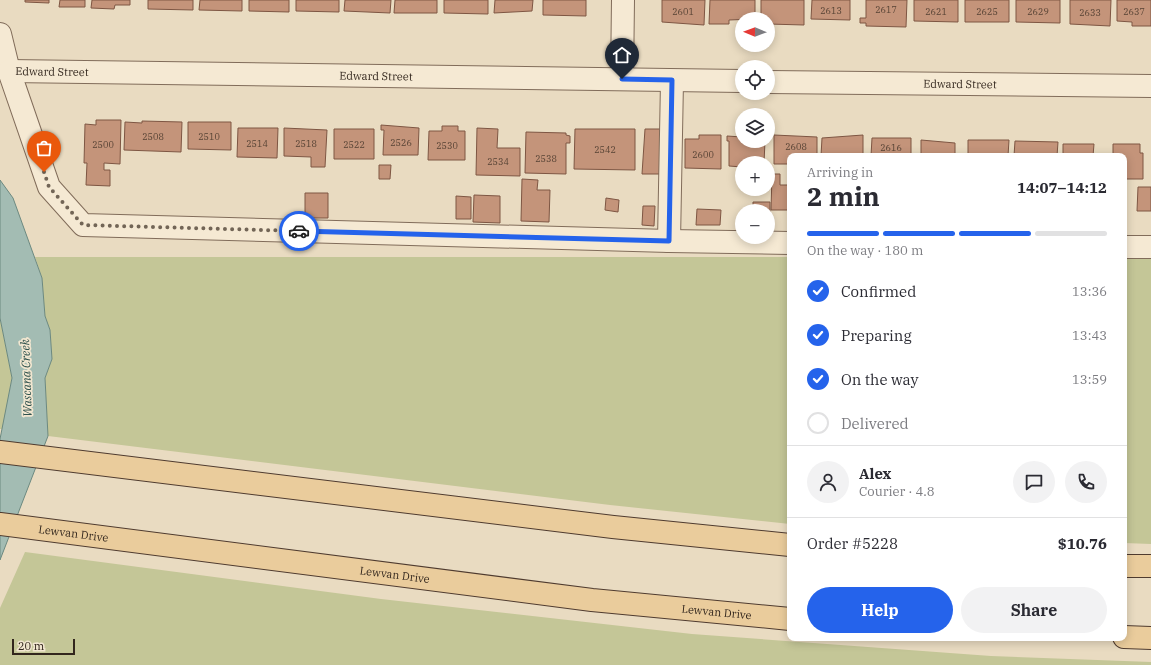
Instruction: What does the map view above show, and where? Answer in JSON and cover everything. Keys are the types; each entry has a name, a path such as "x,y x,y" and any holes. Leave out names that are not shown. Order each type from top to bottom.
{"main road":[{"path":"0,452 613,527 787,546"},
{"name":"Lewvan Drive","path":"0,524 592,600 787,619"},
{"path":"1127,566 1151,566"},
{"path":"1127,637 1151,638"}],"street":[{"path":"622,79 623,0"},
{"path":"0,34 9,71 49,187 83,225 787,243"},
{"name":"Edward Street","path":"9,71 735,81"},
{"path":"669,241 672,80"},
{"name":"Edward Street","path":"775,82 1151,86"},
{"path":"1127,247 1151,247"}],"green space":[{"path":"35,257 787,257 787,524 610,505 48,436 45,378 52,359 50,330 45,316 42,278"},
{"path":"1127,257 1151,257 1151,544 1127,543"},
{"path":"0,318 12,378 3,429 0,429"},
{"path":"25,552 381,599 692,634 991,656 1151,662 1151,665 0,665 0,608"}],"water":[{"name":"Wascana Creek","path":"0,180 13,198 42,278 45,316 50,330 52,359 45,378 48,436 0,560 0,439 12,378 0,318"}],"building":[{"path":"25,0 49,0 49,3 25,2"},
{"path":"60,0 85,0 85,7 59,7"},
{"path":"92,0 130,0 130,5 115,5 114,9 91,8"},
{"path":"148,0 193,0 193,10 148,9"},
{"path":"200,0 242,0 242,11 199,10"},
{"path":"249,0 289,0 289,12 249,11"},
{"path":"296,0 339,0 339,12 296,11"},
{"path":"345,0 391,0 390,13 344,11"},
{"path":"395,0 437,0 437,13 394,13"},
{"path":"444,0 488,0 488,14 444,13"},
{"path":"495,0 533,0 532,11 494,13"},
{"path":"543,0 586,0 586,16 543,15"},
{"path":"662,0 705,0 704,25 662,22"},
{"path":"710,0 755,0 755,12 735,12 735,20 729,20 729,24 709,24"},
{"path":"761,0 804,0 804,25 775,24 775,12 761,12"},
{"path":"812,0 850,0 850,20 811,19"},
{"path":"866,0 907,0 906,27 866,26 866,23 860,23 860,18 866,18"},
{"path":"914,0 958,0 958,22 914,21"},
{"path":"965,0 1009,0 1009,22 965,22"},
{"path":"1016,0 1060,0 1060,23 1016,22"},
{"path":"1070,0 1111,0 1110,26 1070,24"},
{"path":"1117,0 1151,0 1151,26 1132,26 1132,22 1117,21"},
{"path":"96,120 121,120 120,164 104,163 104,170 110,170 110,186 86,185 87,163 84,163 85,124 96,125"},
{"path":"142,121 182,122 181,152 124,150 125,122 142,123"},
{"path":"188,122 231,122 231,150 188,149"},
{"path":"381,125 419,128 418,155 383,155 384,130 381,130"},
{"path":"442,126 458,126 458,131 465,131 465,160 428,160 429,131 442,131"},
{"path":"238,128 278,128 277,158 237,157"},
{"path":"284,128 327,130 325,167 311,167 311,157 284,156"},
{"path":"477,128 498,129 497,148 520,148 520,176 476,175"},
{"path":"334,129 374,129 374,159 334,159"},
{"path":"575,129 635,129 635,170 574,169"},
{"path":"645,129 664,129 666,174 642,174"},
{"path":"526,132 566,133 566,135 570,136 570,143 566,143 566,174 525,173"},
{"path":"699,135 721,135 721,169 685,168 685,139 699,139"},
{"path":"775,135 817,137 817,153 787,153 787,164 775,164"},
{"path":"863,135 863,153 821,153 822,138"},
{"path":"727,136 735,137 735,148 765,148 764,156 735,156 735,166 729,166 729,141 727,141"},
{"path":"872,138 911,138 911,153 871,153"},
{"path":"921,140 955,143 955,153 921,153"},
{"path":"968,140 1009,140 1008,153 968,153"},
{"path":"1015,141 1058,142 1057,153 1014,153"},
{"path":"1063,144 1094,144 1093,153 1063,153"},
{"path":"1113,144 1140,144 1140,153 1143,153 1143,179 1127,179 1127,153 1113,153"},
{"path":"379,165 391,165 390,179 379,179"},
{"path":"775,174 780,174 780,185 787,185 787,210 775,210 775,204 771,204 771,196 775,196"},
{"path":"522,179 538,180 537,190 550,190 549,222 521,221"},
{"path":"1138,187 1151,187 1151,211 1137,211"},
{"path":"305,193 328,193 328,218 305,218"},
{"path":"474,195 500,196 500,223 473,222"},
{"path":"456,196 471,197 471,219 456,219"},
{"path":"606,198 619,200 618,212 605,210"},
{"path":"753,202 770,202 770,204 753,204"},
{"path":"643,206 655,206 654,226 642,225"},
{"path":"697,209 721,210 720,225 696,225"}],"way so far":[{"path":"44,172 49,187 83,225 299,231"}],"route":[{"path":"299,231 669,241 672,80 622,79"}]}
